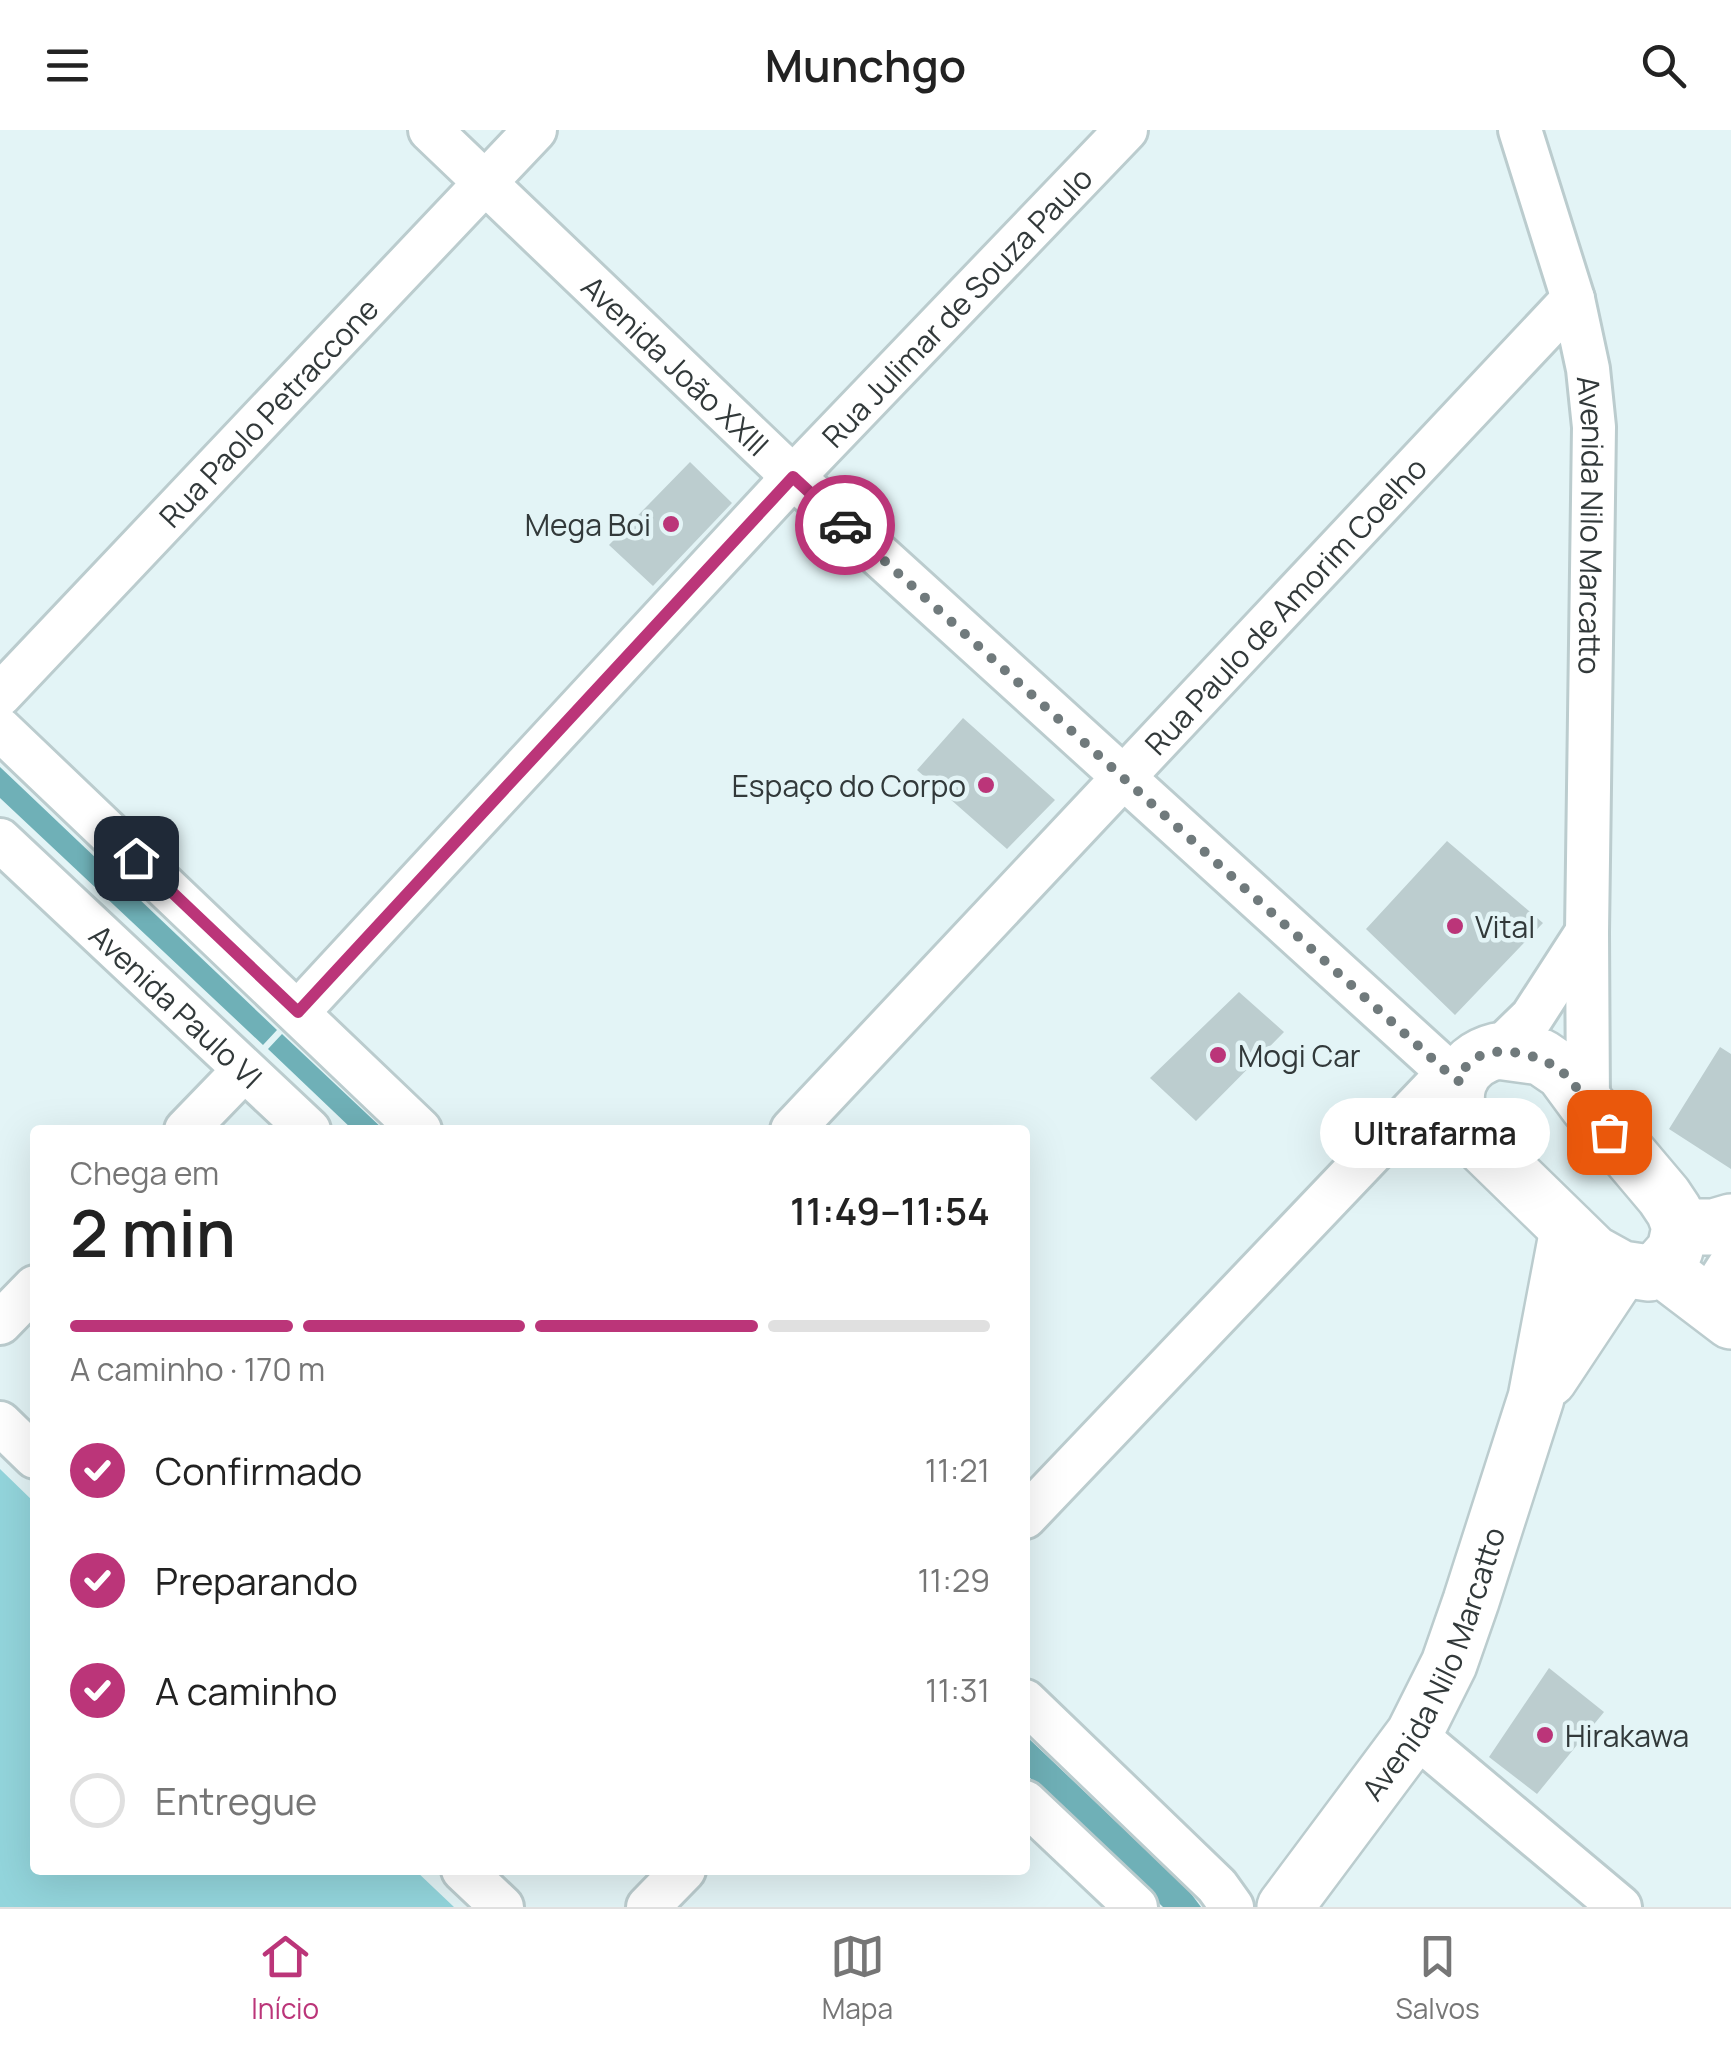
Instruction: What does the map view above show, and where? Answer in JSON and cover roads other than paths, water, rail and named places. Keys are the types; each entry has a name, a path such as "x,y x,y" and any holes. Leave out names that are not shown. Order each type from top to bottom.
{"main road":[{"path":"1673,1246 1593,1253 1460,1120 1456,1096 1468,1069 1540,1057 1563,1072 1674,1211 1673,1246 1723,1295"},
{"name":"Avenida Nilo Marcatto","path":"1285,1907 1414,1734 1454,1648 1536,1398 1568,1229"},
{"name":"Avenida Nilo Marcatto","path":"1536,1398 1673,1246"}],"street":[{"name":"Avenida João XXIII","path":"430,130 793,477 1123,776 1468,1069"},
{"name":"Rua Paolo Petraccone","path":"0,695 535,130"},
{"name":"Rua Julimar de Souza Paulo","path":"298,1012 793,477 1126,130"},
{"name":"Avenida Nilo Marcatto","path":"1520,130 1573,299 1588,369 1594,427 1588,1106"},
{"name":"Rua Paulo de Amorim Coelho","path":"797,1125 1573,299"},
{"path":"0,730 415,1125"},
{"name":"Avenida Paulo VI","path":"0,840 304,1125"},
{"path":"1030,1512 1468,1069 1532,1017 1587,932"},
{"path":"191,1125 244,1070"},
{"path":"0,1323 30,1291"},
{"path":"0,1423 30,1452"},
{"path":"1030,1706 1216,1886 1232,1907"},
{"path":"1414,1734 1620,1907"},
{"path":"1030,1807 1136,1907"},
{"path":"468,1875 502,1907"},
{"path":"648,1907 679,1875"}],"place":[{"name":"Mega Boi","path":"671,524"},
{"name":"Espaço do Corpo","path":"986,785"},
{"name":"Vital","path":"1455,926"},
{"name":"Mogi Car","path":"1218,1055"},
{"name":"Ultrafarma","path":"1609,1132"},
{"name":"Hirakawa","path":"1545,1735"}]}
